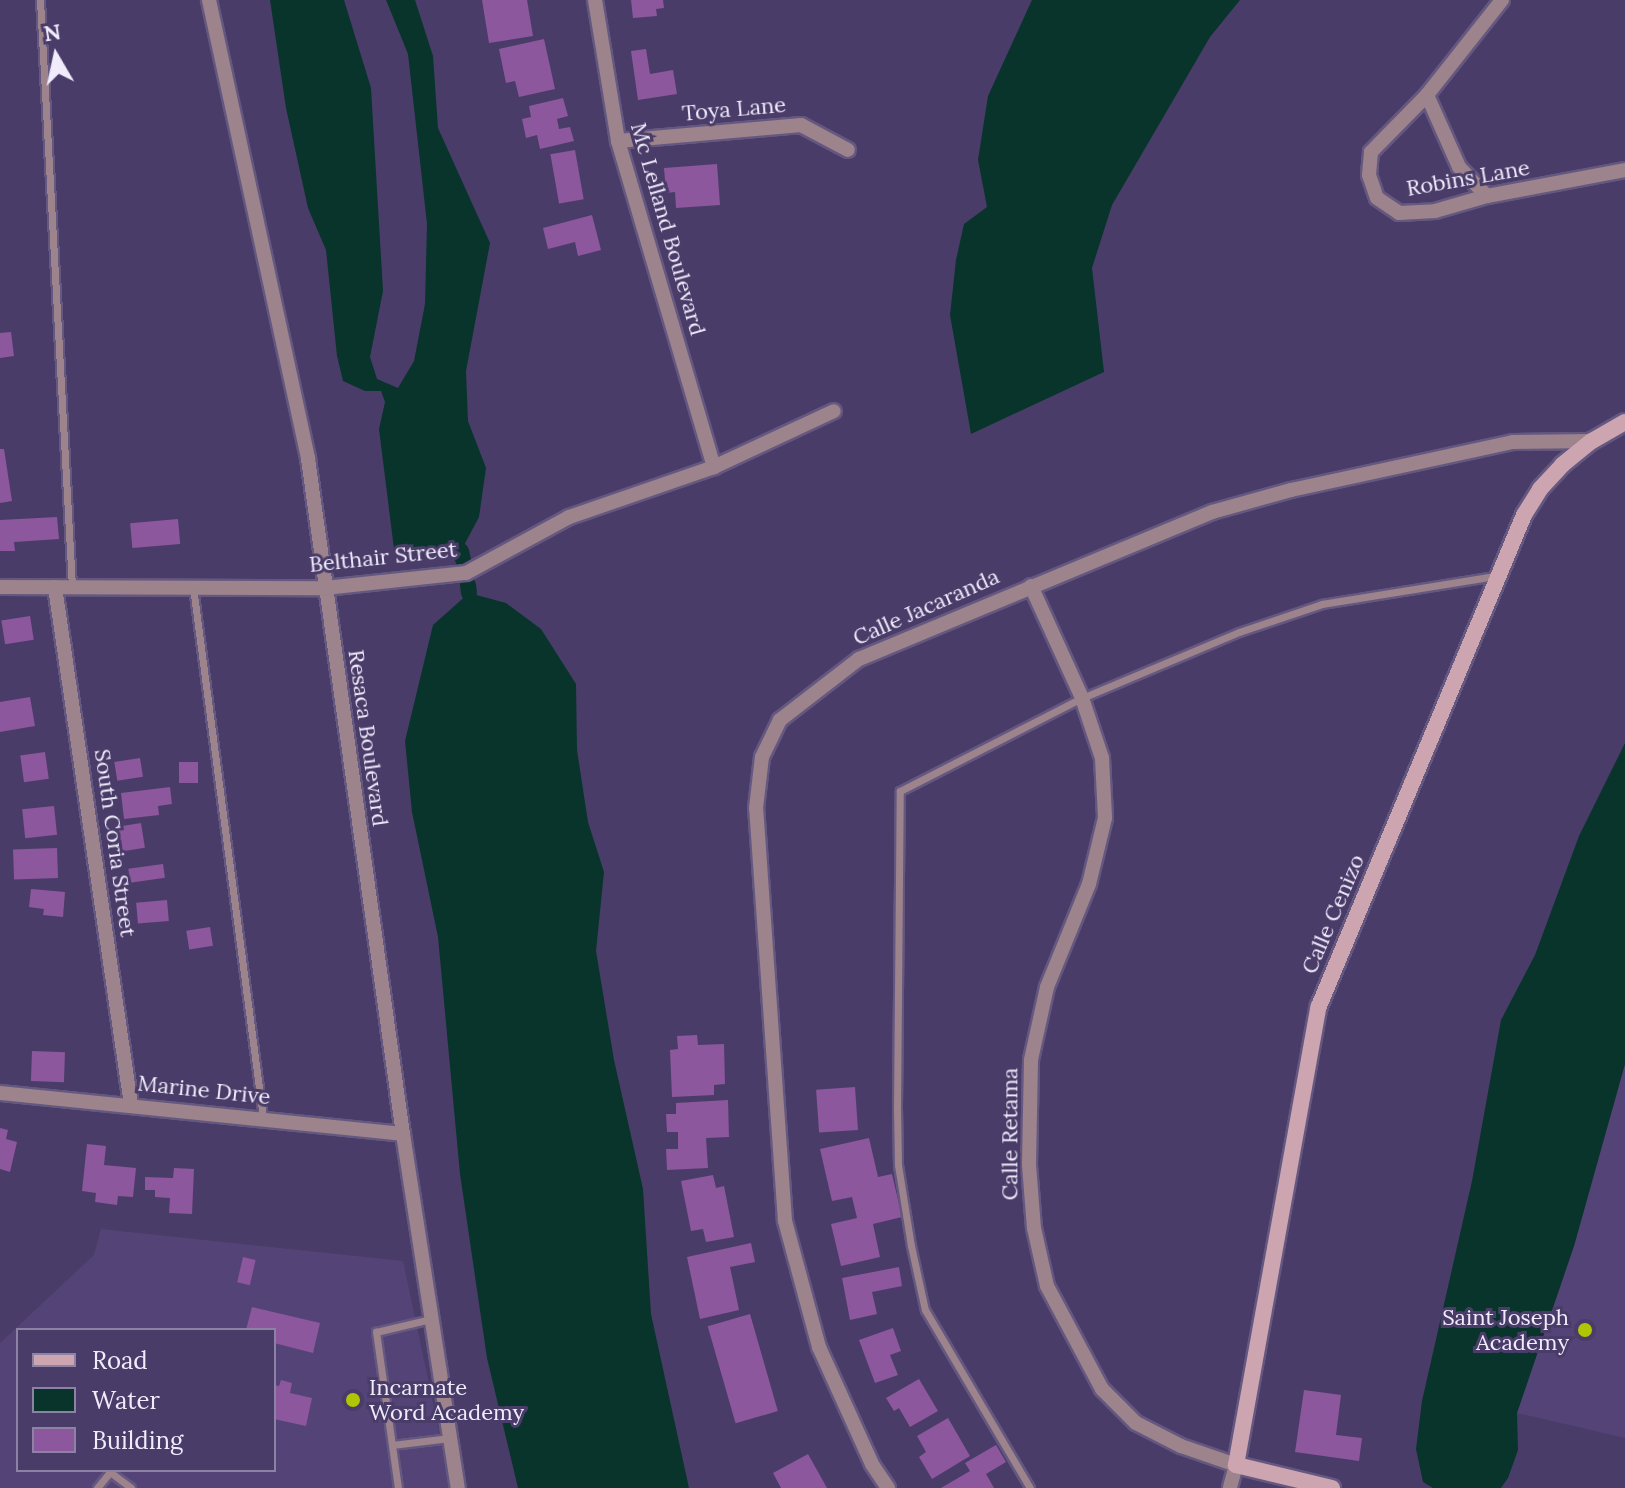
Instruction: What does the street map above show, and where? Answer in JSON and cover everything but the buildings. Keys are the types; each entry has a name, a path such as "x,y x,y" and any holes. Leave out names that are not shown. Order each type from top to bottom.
{"street":[{"name":"Resaca Boulevard","path":"209,0 308,459 403,1134 458,1488"},
{"name":"Mc Lelland Boulevard","path":"595,0 618,141 714,467"},
{"name":"Robins Lane","path":"1502,0 1427,95 1371,152 1369,175 1377,198 1399,213 1435,211 1487,196 1625,170"},
{"path":"1427,95 1459,167 1487,196"},
{"name":"Toya Lane","path":"618,141 801,125 848,150"},
{"name":"Belthair Street","path":"0,587 325,588 466,573 569,517 714,467 834,411"},
{"name":"Calle Cenizo","path":"1230,1488 1319,1006 1524,515 1540,489 1592,441 1625,422"},
{"name":"Calle Jacaranda","path":"888,1488 872,1464 819,1347 785,1221 756,808 762,757 780,720 859,659 1212,512 1291,490 1513,442 1592,441"},
{"name":"Calle Retama","path":"1031,586 1082,698 1102,758 1105,818 1089,884 1047,987 1031,1060 1029,1165 1034,1228 1047,1286 1102,1389 1136,1423 1181,1446 1236,1465 1332,1488"},
{"name":"South Coria Street","path":"55,587 131,1105"},
{"name":"Marine Drive","path":"0,1093 403,1134"}],"lane":[{"path":"40,0 72,587"},
{"path":"1030,1488 925,1310 911,1246 898,1165 900,791 1082,698 1239,632 1322,604 1498,576"},
{"path":"193,587 263,1118"},
{"path":"398,1488 376,1332 431,1319"},
{"path":"392,1445 450,1438"},
{"path":"97,1488 110,1472 131,1488"}],"shaded area":[{"name":"Saint Joseph Academy","path":"1625,1064 1625,1438 1517,1413 1574,1246"},
{"name":"Incarnate Word Academy","path":"101,1229 403,1261 451,1488 0,1488 0,1343 16,1328 16,1472 276,1472 276,1328 16,1328 94,1255"}],"water":[{"path":"270,0 344,0 371,88 383,291 370,357 377,379 398,388 414,361 425,304 427,224 408,54 386,0 415,0 433,56 438,128 490,243 466,371 468,421 486,468 479,517 461,551 450,558 395,557 379,429 385,402 381,391 365,391 343,381 337,356 326,250 308,208 286,108"},
{"path":"1032,0 1240,0 1210,37 1112,205 1092,268 1104,372 971,434 950,315 956,260 964,224 987,207 978,160 988,96"},
{"path":"469,593 506,603 541,629 576,684 577,750 588,822 604,872 596,951 614,1060 643,1189 651,1314 689,1488 518,1488 487,1358 460,1174 438,937 412,812 405,741 433,625"},
{"path":"1625,743 1625,1064 1574,1246 1517,1413 1518,1450 1508,1478 1501,1488 1433,1488 1423,1482 1416,1449 1422,1401 1472,1181 1501,1020 1535,955 1579,836"}],"waterway":[{"path":"461,551 463,560"},
{"path":"468,585 469,593"}],"place":[{"name":"Saint Joseph Academy","path":"1585,1330"},
{"name":"Incarnate Word Academy","path":"353,1400"}]}
